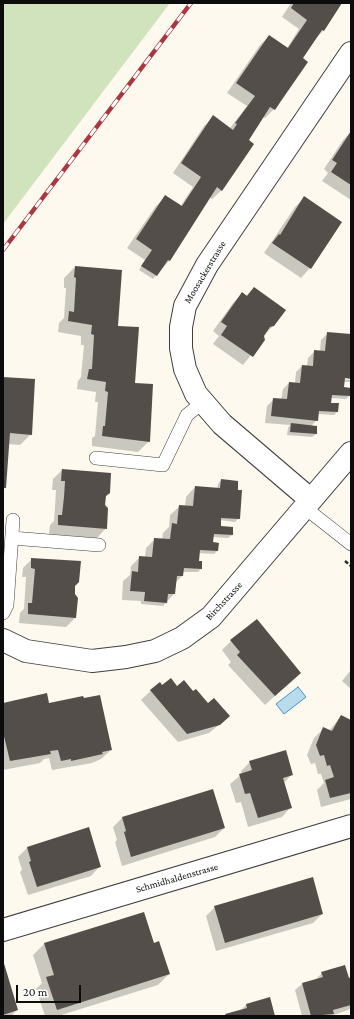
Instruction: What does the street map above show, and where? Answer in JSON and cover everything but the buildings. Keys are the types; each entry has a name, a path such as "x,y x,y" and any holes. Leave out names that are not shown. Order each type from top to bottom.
{"street":[{"name":"Moosackerstrasse","path":"307,503 222,424 196,394 185,369 181,341 185,306 207,265 351,53"},
{"name":"Birchstrasse","path":"3,640 26,651 92,661 126,657 155,651 182,638 211,617 351,453"},
{"name":"Schmidhaldenstrasse","path":"3,930 351,826"}],"lane":[{"path":"96,458 162,465 187,415 203,402"},
{"path":"307,503 351,544"},
{"path":"3,613 7,606 13,520"},
{"path":"12,538 99,545"}],"green space":[{"path":"3,3 170,3 3,224"}],"water":[{"path":"298,687 306,697 284,714 276,704"}],"railway":[{"path":"3,250 191,3"}]}
